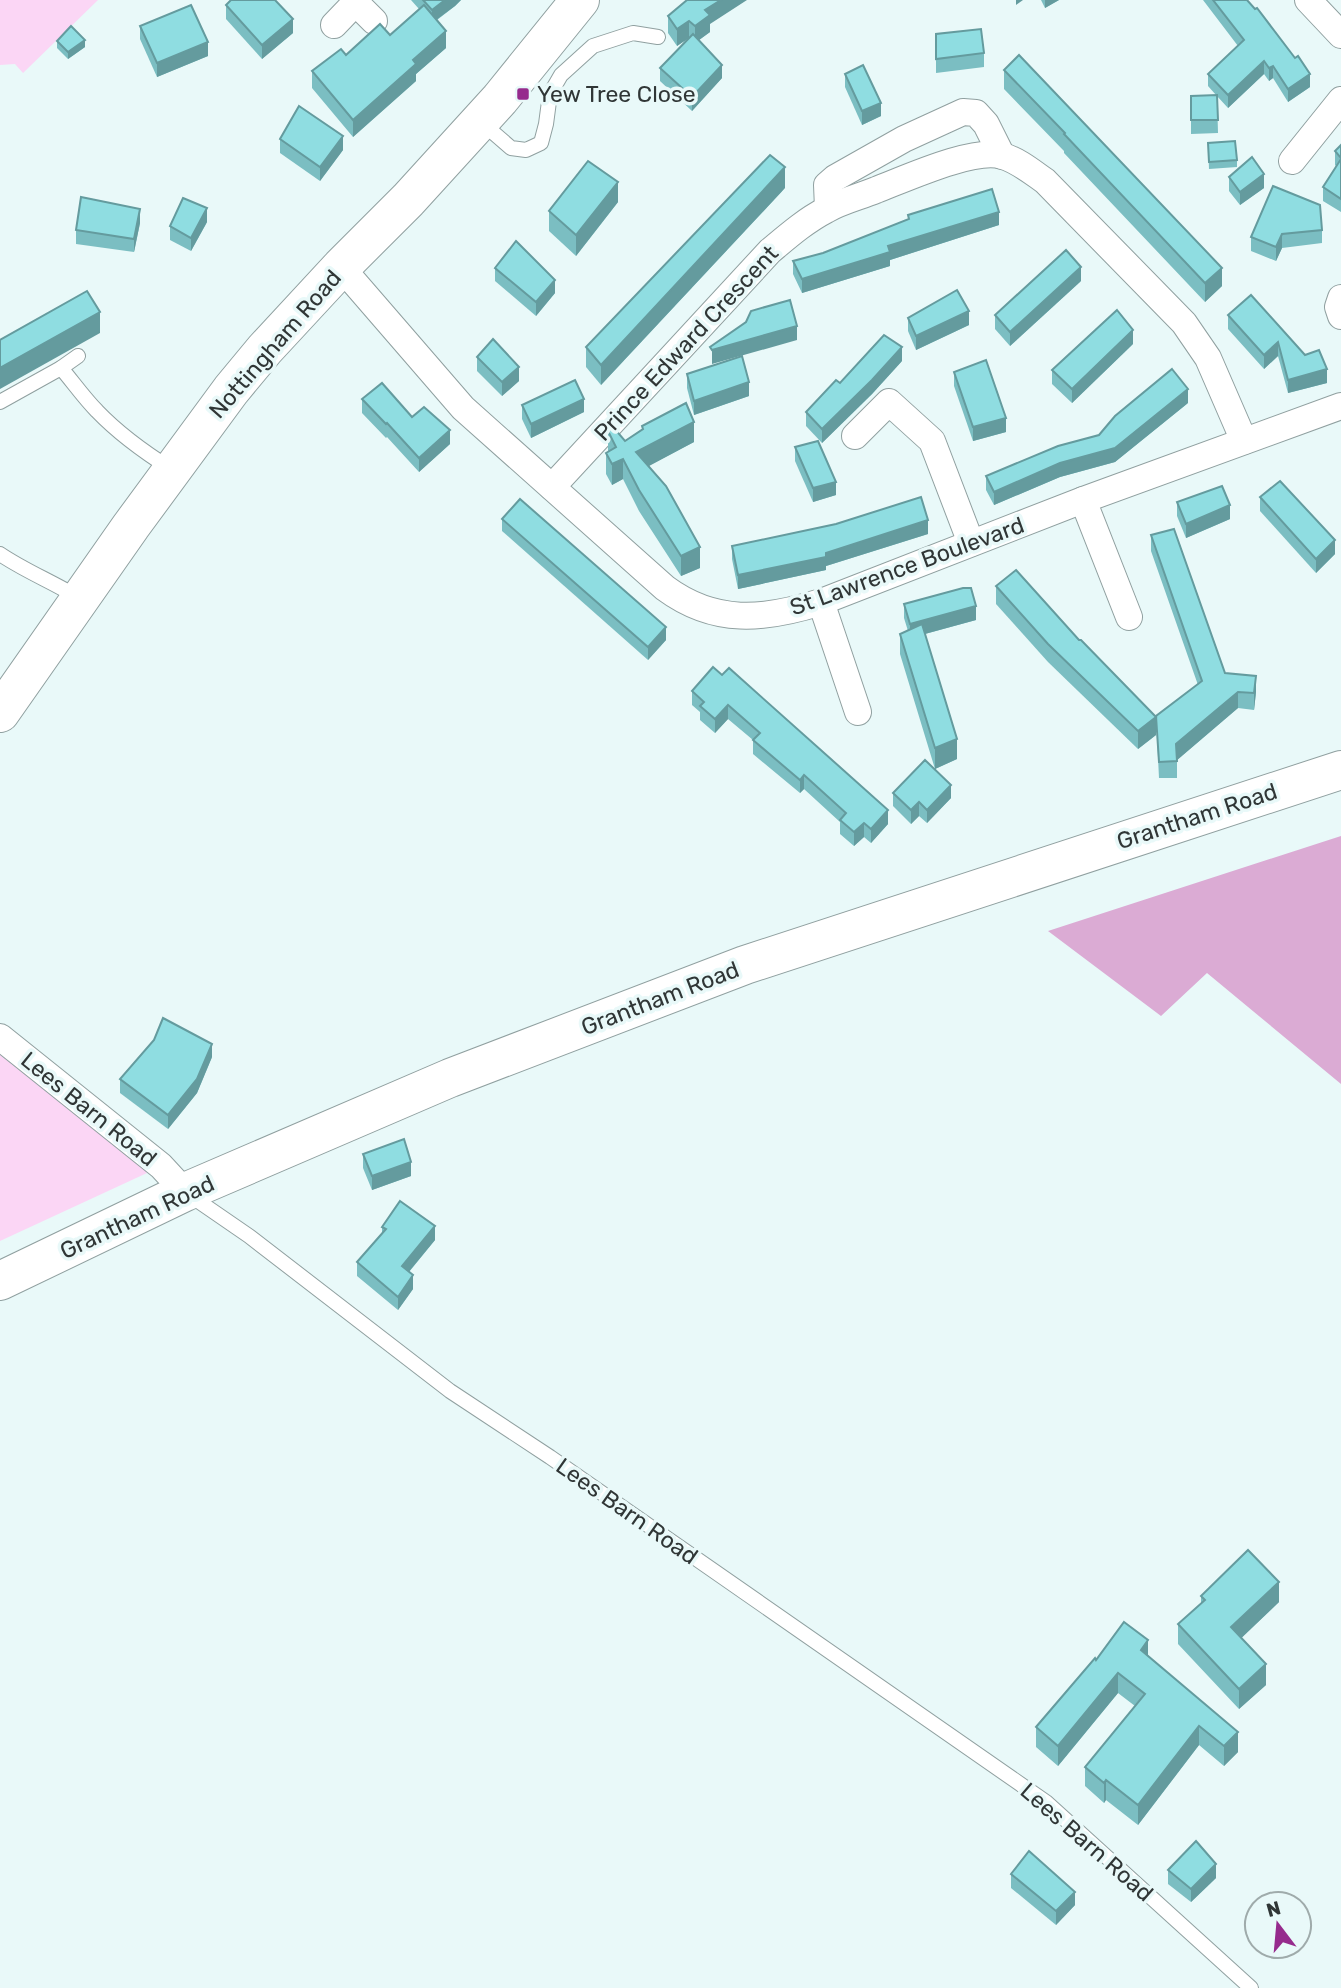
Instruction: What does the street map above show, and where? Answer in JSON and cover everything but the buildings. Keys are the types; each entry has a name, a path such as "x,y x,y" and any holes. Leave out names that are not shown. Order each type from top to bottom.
{"main road":[{"name":"Nottingham Road","path":"0,713 231,390 265,349 480,121 580,0"},
{"name":"Grantham Road","path":"0,1281 185,1192 450,1078 745,965 1341,769"}],"street":[{"path":"1308,0 1341,35"},
{"path":"334,25 363,8"},
{"path":"1292,161 1341,100"},
{"path":"828,208 827,186 835,178 904,139 963,112 976,113 986,124 1002,156 1028,168 1045,181 1184,323 1208,358 1244,441"},
{"name":"Prince Edward Crescent","path":"552,486 770,251 800,226 828,208 928,170 968,158 1002,156"},
{"name":"St Lawrence Boulevard","path":"341,267 463,408 665,588 680,599 705,610 729,616 790,611 821,601 1083,500 1341,407"},
{"path":"1341,299 1338,307 1341,316"},
{"path":"856,436 889,402 932,441 971,544"},
{"path":"1083,500 1129,617"},
{"path":"821,601 858,712"},
{"name":"Lees Barn Road","path":"0,1037 160,1166 185,1192"}],"lane":[{"path":"480,121 511,148 526,150 541,143 547,124 550,94 561,75 593,46 633,33 659,37"},
{"path":"0,402 78,356"},
{"path":"61,368 107,421 172,470"},
{"path":"0,554 80,598"},
{"name":"Lees Barn Road","path":"185,1192 249,1236 450,1391 550,1457 1046,1802 1251,1988"}],"shaded area":[{"path":"0,0 98,0 23,73 15,64 0,65"},
{"path":"1341,836 1341,1084 1207,973 1161,1016 1048,931"},
{"path":"0,1049 134,1151 147,1173 0,1241"}],"place":[{"name":"Yew Tree Close","path":"523,94"}]}
